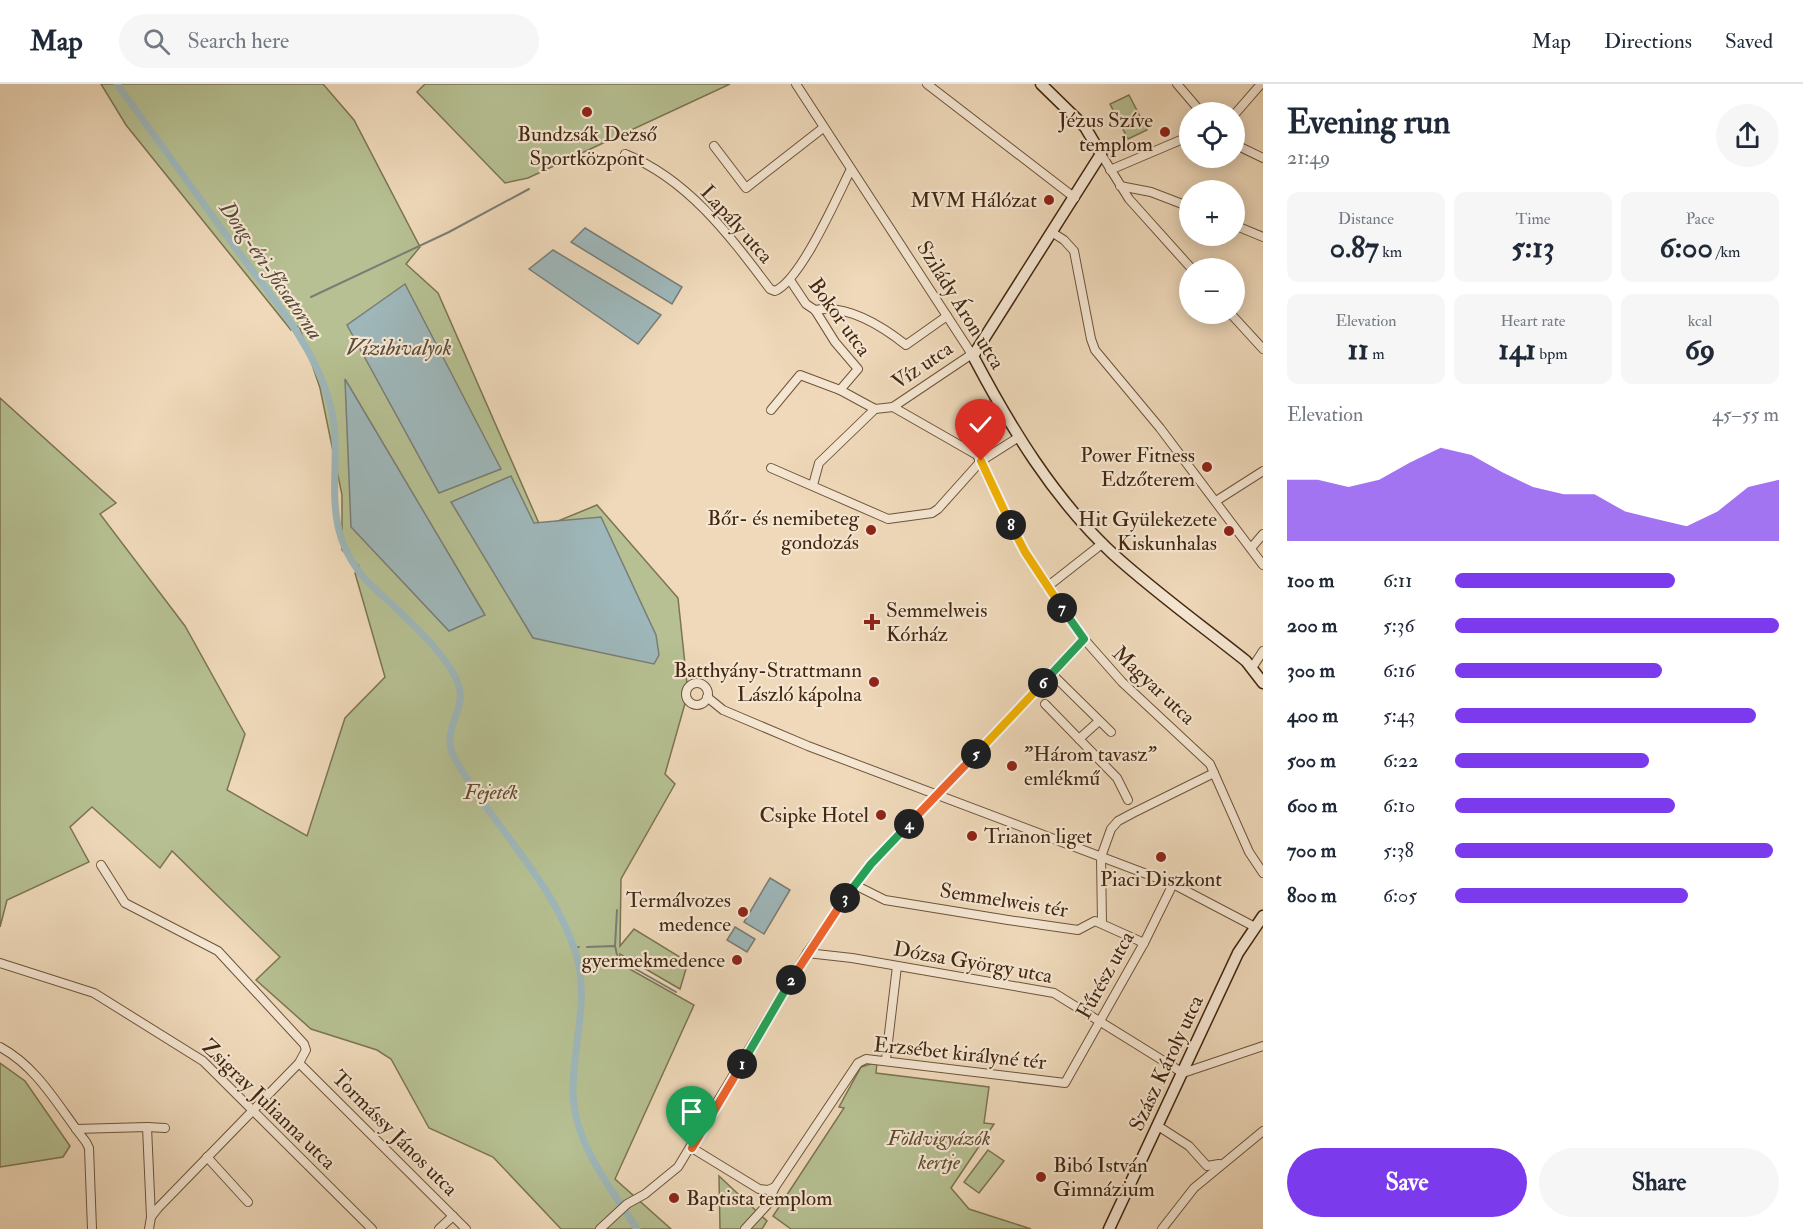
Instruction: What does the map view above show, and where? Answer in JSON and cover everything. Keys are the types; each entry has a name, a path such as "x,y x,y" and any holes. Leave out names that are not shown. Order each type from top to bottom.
{"street":[{"name":"Szilády Áron utca","path":"796,84 973,355 1019,437 1054,488 1103,543 1252,668 1263,683"},
{"path":"927,84 1074,198"},
{"path":"1041,84 1085,127 1120,186 1143,217 1182,258"},
{"path":"1177,84 1192,102"},
{"path":"1245,102 1261,84"},
{"path":"714,146 746,189 823,128"},
{"path":"1110,170 1179,141"},
{"path":"1245,149 1263,158"},
{"path":"973,355 1053,233 1101,153"},
{"name":"Lapály utca","path":"625,154 646,163 708,212 770,289 778,290 790,280"},
{"path":"790,280 820,232 851,170"},
{"path":"1120,186 1151,192 1179,203"},
{"path":"1245,230 1263,237"},
{"path":"1053,233 1064,240 1074,251 1095,350 1216,501 1263,564"},
{"name":"Bokor utca","path":"790,280 806,304 815,310 835,342 858,366 857,372 840,390"},
{"path":"815,310 840,309 892,334 906,345 947,316"},
{"path":"1242,324 1261,342"},
{"name":"Víz utca","path":"893,407 973,355"},
{"path":"771,410 800,375 840,390 875,409 893,407 974,452 981,461"},
{"name":"Víz utca","path":"813,485 819,463 875,409"},
{"path":"771,468 888,519 932,513 981,461 1019,437"},
{"name":"Magyar utca","path":"981,461 1025,552 1047,587 1084,639 1122,682 1200,753 1214,773 1254,861 1263,873"},
{"path":"1216,501 1263,471"},
{"path":"1252,547 1263,534"},
{"path":"1047,587 1103,543"},
{"path":"600,1229 627,1204 668,1176 692,1148 807,953 855,885 936,795 1084,639"},
{"path":"1252,668 1263,651"},
{"path":"1052,674 1111,732"},
{"path":"707,697 723,710 753,724 1173,884 1255,927"},
{"path":"1045,704 1117,778 1128,800"},
{"path":"1079,739 1099,721"},
{"path":"1144,943 1102,923 1101,857 1111,829 1118,821 1132,813 1214,773"},
{"path":"101,865 121,898 130,907 211,946 223,956 304,1044 306,1055 151,1216"},
{"name":"Fűrész utca","path":"1065,1083 1144,943 1173,884"},
{"name":"Semmelweis tér","path":"855,885 885,900 1078,930 1095,921 1102,923"},
{"name":"Szász Károly utca","path":"1109,1229 1238,953 1263,916"},
{"name":"Dózsa György utca","path":"807,953 1053,993 1183,1073"},
{"name":"Zsigray Julianna utca","path":"0,963 81,987 105,998 202,1061 372,1229"},
{"path":"886,1059 897,966"},
{"path":"1183,1073 1263,1046"},
{"path":"0,1047 14,1054 38,1077 89,1148 92,1229"},
{"name":"Erzsébet királyné tér","path":"745,1229 767,1205 775,1187 858,1063 866,1059 886,1059 1065,1083"},
{"name":"Tormássy János utca","path":"299,1063 466,1229"},
{"path":"1158,1126 1189,1146 1207,1166 1220,1164"},
{"path":"147,1127 151,1216 149,1229"},
{"path":"76,1129 165,1128"},
{"path":"1162,1229 1194,1188 1220,1164 1263,1131"},
{"path":"692,1148 759,1189 768,1190 775,1187"},
{"path":"207,1157 248,1202"},
{"path":"440,1229 453,1216"}],"green space":[{"name":"Fejeték","path":"101,84 323,84 354,120 420,247 406,264 438,293 541,528 597,505 678,598 688,693 665,774 675,784 621,879 620,946 634,929 688,962 680,989 620,954 619,963 694,1005 615,1179 671,1229 561,1229 493,1157 429,1128 391,1059 377,1050 311,1029 256,980 280,957 172,851 160,868 92,807 70,827 89,862 7,900 0,927 0,398 116,503 100,514 185,626 245,734 227,790 307,836 345,718 385,677 355,573 359,566 342,550 342,495 320,388 299,326 291,330 126,125"},
{"name":"Bundzsák Dezső Sportközpont","path":"425,84 730,84 528,178 505,183 417,92"},
{"path":"1129,95 1147,130 1128,139 1110,104"},
{"name":"Földvigyázók kertje","path":"877,1062 876,1073 989,1087 984,1123 994,1124 951,1188 969,1209 1031,1229 791,1229 773,1216 844,1108 839,1107 861,1067"},
{"path":"0,1063 25,1081 70,1146 63,1157 0,1167"},
{"path":"988,1150 1004,1161 979,1193 964,1182"},
{"path":"719,1176 767,1221 762,1229 720,1229"}],"water":[{"path":"585,228 682,287 672,304 571,242"},
{"path":"553,250 661,315 638,344 529,269"},
{"name":"Vízibivalyok","path":"405,284 501,469 439,493 347,325"},
{"path":"345,379 485,615 449,631 351,527"},
{"path":"511,476 534,523 601,517 656,635 659,655 654,664 533,638 451,502"},
{"path":"770,878 790,890 764,934 744,922"},
{"path":"735,927 755,939 747,952 727,940"}],"waterway":[{"name":"Dong-éri-főcsatorna","path":"117,84 289,320 321,377 333,421 336,512 340,535 350,557 366,580 434,647 456,677 460,699 450,735 452,753 483,803 536,876 566,927 576,954 581,989 573,1077 575,1113 580,1131 596,1165 637,1229"},
{"path":"311,297 449,232 529,189"},
{"path":"615,946 617,910"},
{"path":"587,947 615,946 618,959 676,992"},
{"name":"Dong-éri-főcsatorna","path":"574,948 579,947"}],"place":[{"name":"Bundzsák Dezső Sportközpont","path":"587,112"},
{"name":"Jézus Szíve templom","path":"1165,132"},
{"name":"MVM Hálózat","path":"1049,200"},
{"name":"Power Fitness Edzőterem","path":"1207,467"},
{"name":"Bőr- és nemibeteg gondozás","path":"871,530"},
{"name":"Hit Gyülekezete Kiskunhalas","path":"1229,531"},
{"name":"Semmelweis Kórház","path":"872,622"},
{"name":"Batthyány-Strattmann László kápolna","path":"874,682"},
{"name":"\"Három tavasz\" emlékmű","path":"1012,766"},
{"name":"Csipke Hotel","path":"881,815"},
{"name":"Trianon liget","path":"972,836"},
{"name":"Piaci Diszkont","path":"1161,857"},
{"name":"Termálvozes medence","path":"743,912"},
{"name":"gyermekmedence","path":"737,960"},
{"name":"Bibó István Gimnázium","path":"1041,1177"},
{"name":"Baptista templom","path":"674,1198"}],"route":[{"path":"692,1148 807,953 847,895 871,864 1084,639 1025,552 981,461"}]}
